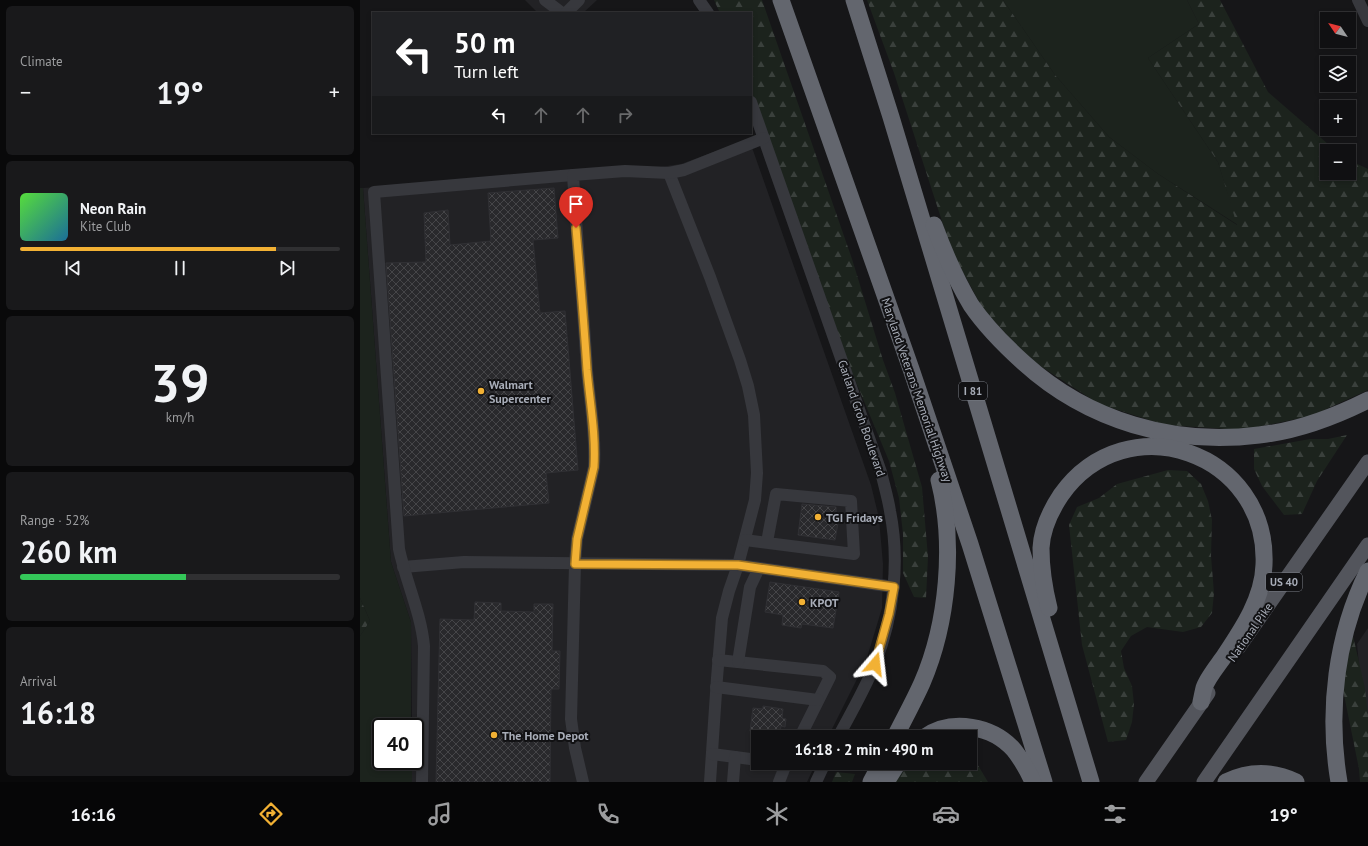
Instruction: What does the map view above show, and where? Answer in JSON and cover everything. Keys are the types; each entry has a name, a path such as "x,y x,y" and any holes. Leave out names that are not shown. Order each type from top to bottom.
{"highway":[{"name":"Maryland Veterans Memorial Highway","path":"781,0 911,369 970,544 1044,782"},
{"name":"I 81","path":"854,0 891,117 1091,782"},
{"path":"891,117 943,249 971,304 989,329 1007,348 1036,374 1065,395 1096,412 1125,422 1177,435 1202,437 1259,435 1287,430 1317,422 1368,400"},
{"path":"898,730 922,682 931,657 939,628 947,566 946,516 941,487 911,369"},
{"path":"1080,745 1044,588 1041,547 1046,526 1054,506 1066,489 1078,475 1096,462 1119,451 1140,447 1160,446 1183,450 1204,459 1225,473 1240,490 1252,506 1259,524 1264,544 1261,584 1244,626 1204,686 1201,702"},
{"path":"1339,782 1335,741 1336,681 1343,640 1352,610 1368,571"},
{"path":"939,730 958,726 974,728 989,732 1002,739 1014,750 1025,766 1033,782"},
{"path":"871,782 877,770"},
{"path":"886,782 894,770"},
{"path":"1226,782 1237,777 1257,773 1278,775 1296,782"}],"main road":[{"name":"National Pike","path":"1146,782 1368,462"},
{"path":"1204,782 1368,545"}],"street":[{"path":"545,0 561,12"},
{"path":"567,12 579,0"},
{"path":"699,0 707,12"},
{"path":"1358,0 1368,21"},
{"name":"Garland Groh Boulevard","path":"752,105 881,472 891,511 895,548 894,587 889,614 875,664 842,730"},
{"path":"422,782 424,646 422,628 399,549 374,192 625,171 669,173 684,170 764,138"},
{"path":"669,173 710,277 748,386 754,415 757,473 756,492 745,540 722,618 710,782"},
{"path":"573,175 582,312 590,400 594,426 595,457 577,539 575,564 571,719 575,748 583,782"},
{"path":"745,540 854,554 851,502 756,492"},
{"path":"767,542 776,494"},
{"path":"403,567 464,562 738,565 894,587"},
{"path":"738,662 750,587 759,568"},
{"path":"718,660 822,671 830,677 803,730"},
{"path":"716,686 818,700"},
{"path":"712,754 751,759"},
{"path":"733,782 735,757"},
{"path":"780,782 782,770"},
{"path":"816,782 822,770"}],"shaded area":[{"path":"525,0 597,0 584,12 537,12"},
{"path":"749,139 871,485 879,518 883,564 882,608 866,661 832,730 751,730 751,770 813,770 807,782 412,782 412,770 424,770 424,718 412,718 411,622 391,562 363,188 660,167 681,164"},
{"path":"1368,628 1368,759 1357,644"}],"green space":[{"path":"714,0 762,0 852,259 883,360 895,393 922,487 928,557 926,598 914,597 903,573 903,534 899,498 889,461 851,370 752,93 752,12 720,12"},
{"path":"867,0 1003,0 1055,75 1109,137 1158,174 1237,225 1218,162 1148,58 1199,24 1187,0 1220,0 1268,92 1328,144 1320,144 1320,180 1356,180 1356,163 1368,169 1368,390 1311,416 1243,430 1165,425 1099,404 1028,358 983,309 952,252 894,73"},
{"path":"1003,0 1187,0 1199,24 1148,58 1218,162 1238,225 1158,174 1109,137 1055,75"},
{"path":"360,188 363,188 391,562 411,622 411,718 372,718 372,770 412,770 412,782 360,782 360,636 370,621 360,598"},
{"path":"1347,435 1317,481 1302,514 1284,515 1262,486 1254,469 1254,449 1310,439 1328,439"},
{"path":"1168,470 1187,471 1201,484 1208,501 1212,520 1211,556 1214,593 1212,613 1201,627 1183,632 1147,627 1131,636 1121,651 1124,668 1132,686 1134,704 1132,722 1126,740 1108,742 1082,645 1069,525 1077,507 1099,498 1117,484"},
{"path":"360,598 370,621 360,636"},
{"path":"1353,636 1365,688 1368,716 1368,782 1360,782 1359,769 1340,675 1341,656"},
{"path":"977,764 988,782 894,782 896,777 904,770 977,770"},
{"path":"836,772 855,774 852,782 832,782"}],"building":[{"name":"Walmart Supercenter","path":"554,188 558,238 533,240 540,313 565,311 578,470 546,473 549,503 404,516 386,263 426,262 424,213 448,210 450,245 491,241 488,193"},
{"name":"TGI Fridays","path":"802,504 836,507 837,512 835,523 838,523 835,540 798,535"},
{"name":"KPOT","path":"770,582 839,592 833,628 802,624 801,628 782,625 783,615 765,612"},
{"name":"The Home Depot","path":"475,602 501,603 501,611 534,612 534,604 553,604 552,651 560,651 559,689 551,689 550,782 436,782 440,619 474,620"},
{"path":"763,706 783,709 782,718 786,719 785,727 781,726 780,730 750,731 753,708 763,709"}],"place":[{"name":"Walmart Supercenter","path":"481,391"},
{"name":"TGI Fridays","path":"818,517"},
{"name":"KPOT","path":"802,602"},
{"name":"The Home Depot","path":"494,735"}],"route":[{"path":"576,228 582,312 586,341 587,370 594,426 595,457 577,539 575,564 738,565 894,587 889,614 875,664"}]}
